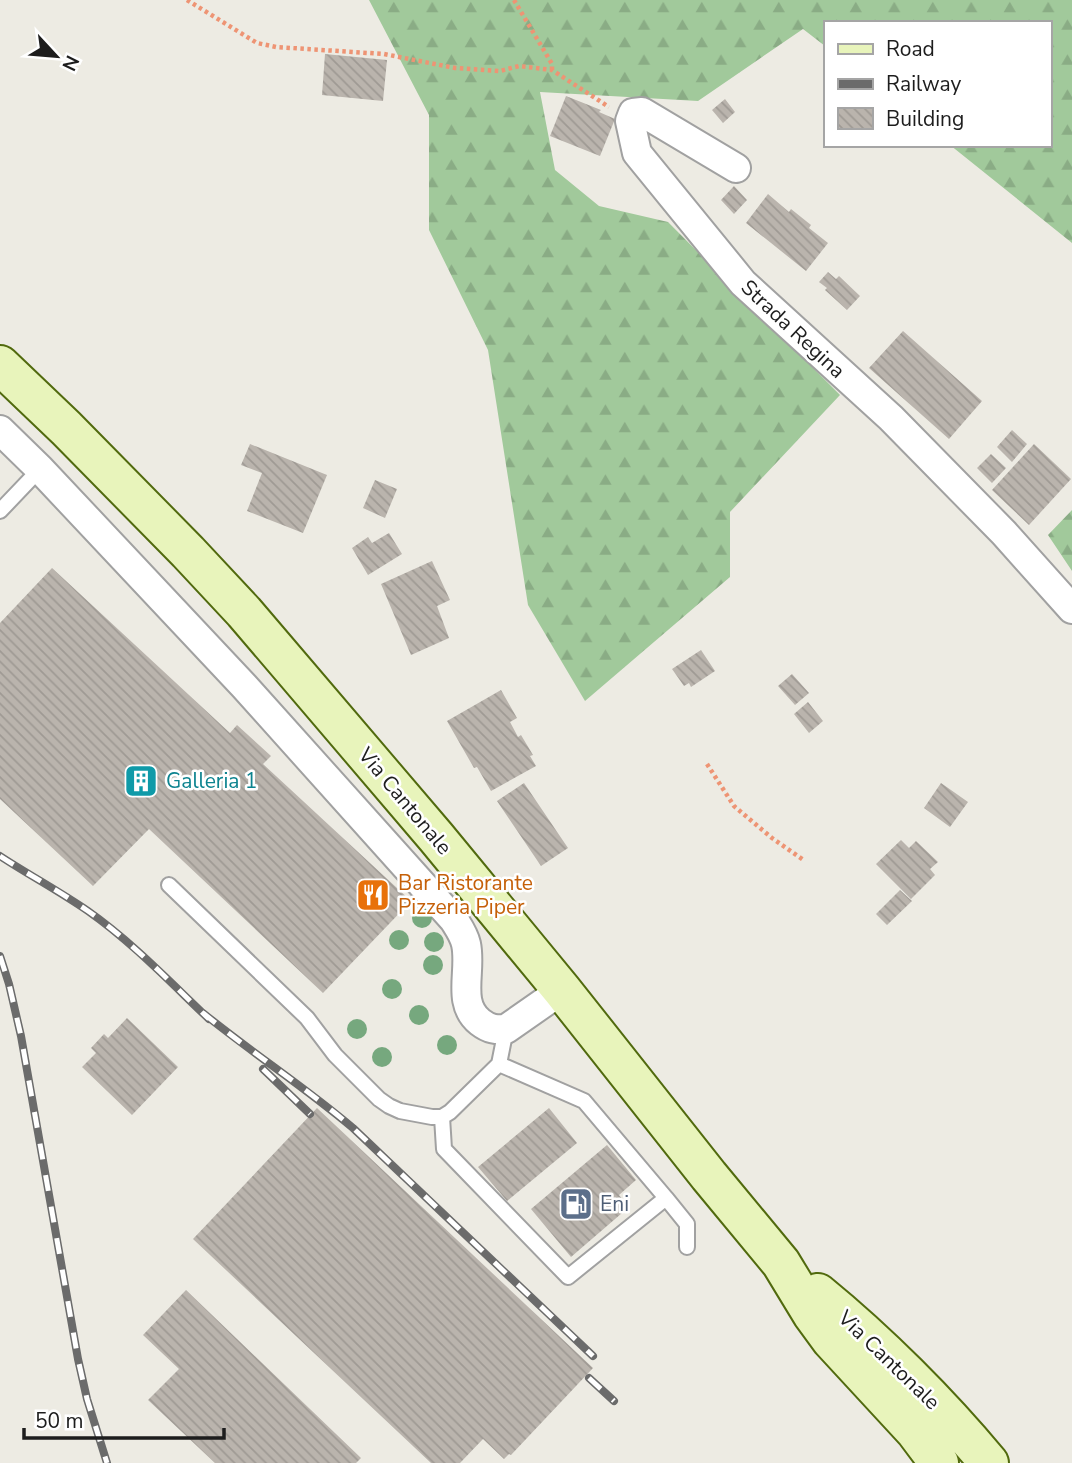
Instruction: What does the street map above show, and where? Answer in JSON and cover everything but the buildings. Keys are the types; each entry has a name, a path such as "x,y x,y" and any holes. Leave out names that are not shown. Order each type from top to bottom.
{"main road":[{"name":"Via Cantonale","path":"0,365 76,437 218,583 436,837 781,1263 831,1340 915,1431 939,1463"},
{"name":"Via Cantonale","path":"781,1263 889,1358 971,1441 989,1463"}],"street":[{"path":"630,121 632,113 642,112 736,168"},
{"name":"Strada Regina","path":"630,121 637,153 743,284 891,418 1004,533 1072,609"},
{"path":"0,429 244,686 454,920 466,944 467,995 470,1012 475,1018 489,1028 506,1029 562,990"}],"lane":[{"path":"0,512 40,469"},
{"path":"169,885 307,1018 335,1055 379,1099 400,1111 432,1116 442,1116 450,1112 499,1064 506,1029"},
{"path":"499,1064 584,1101 687,1224 687,1247"},
{"path":"442,1116 444,1149 568,1277 666,1198"}],"path":[{"path":"187,0 257,43 276,47 384,54 455,68 500,71 519,66 552,70 630,121"},
{"path":"514,0 552,70"},
{"path":"707,764 734,806 805,861"}],"green space":[{"path":"369,0 1072,0 1072,243 952,147 1051,147 1051,21 824,21 824,45 803,29 698,101 540,92 555,170 599,206 668,222 840,395 730,512 730,577 585,701 528,605 488,350 429,230 429,115"},
{"path":"1072,510 1072,571 1048,535"}],"railway":[{"path":"0,856 104,923 209,1019"},
{"path":"0,956 21,1036 78,1359 107,1463"},
{"path":"203,1013 353,1128 593,1356"},
{"path":"263,1069 310,1114"},
{"path":"589,1378 614,1401"}],"place":[{"name":"Galleria 1","path":"141,781"},
{"name":"Bar Ristorante Pizzeria Piper","path":"373,895"},
{"name":"Eni","path":"576,1204"}]}
